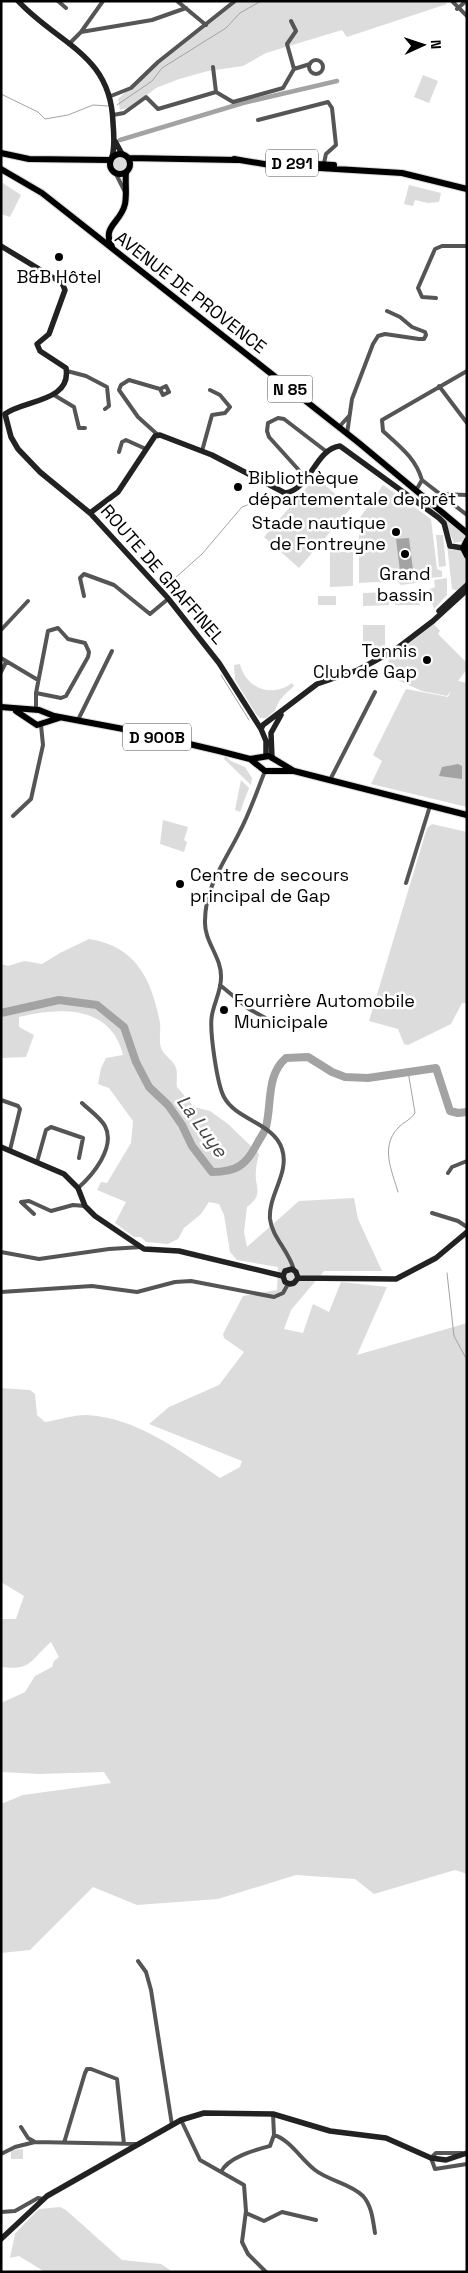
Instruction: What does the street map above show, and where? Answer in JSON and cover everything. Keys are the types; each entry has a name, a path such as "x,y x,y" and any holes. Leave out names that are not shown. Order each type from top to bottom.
{"main road":[{"path":"1,153 29,158 95,161 125,156 127,171 124,207 108,236 114,250"},
{"name":"D 291","path":"125,156 156,160 234,159 324,163 350,169"},
{"path":"110,168 111,158"},
{"name":"D 291","path":"234,159 270,166 402,173 443,184"},
{"name":"D 291","path":"127,171 156,160"},
{"path":"95,161 110,168 116,174 127,171"},
{"name":"AVENUE DE PROVENCE","path":"1,169 28,183 467,527"},
{"path":"443,184 467,189"},
{"path":"443,184 467,193"},
{"name":"AVENUE DE PROVENCE","path":"359,444 467,533"},
{"path":"465,543 467,556"},
{"path":"4,707 34,710 45,714 43,724 35,725 30,719 4,707"},
{"path":"30,719 34,710"},
{"name":"D 900B","path":"45,714 250,759 269,758 294,770 467,815"},
{"name":"D 900B","path":"43,724 63,718"},
{"path":"266,769 269,758"},
{"path":"266,769 269,758"},
{"name":"D 900B","path":"250,759 266,769 294,770"}],"street":[{"path":"58,1 66,8"},
{"path":"69,44 81,32 103,1"},
{"path":"177,1 206,25"},
{"path":"111,96 131,88 158,62 235,1"},
{"path":"458,1 453,3 457,9 467,16"},
{"path":"457,9 466,1"},
{"path":"20,2 46,27 96,68 103,78 111,96 113,115 114,139 111,158"},
{"path":"81,32 152,20 186,8"},
{"path":"290,21 296,30 287,44 294,69"},
{"path":"113,115 124,113 146,97 158,109 216,92 233,102 283,88 294,69 310,64"},
{"path":"213,67 216,92"},
{"path":"258,120 328,102 332,108 336,145 326,154 324,163"},
{"path":"114,139 125,156"},
{"path":"116,174 125,190"},
{"path":"1,246 62,283 65,288 49,334 36,344 40,351 61,363 67,371 86,376 107,387 110,406 106,409"},
{"path":"436,298 422,296 418,288 435,249 442,246 467,246"},
{"path":"346,434 352,399 373,344 378,336 385,334 419,339 426,337 425,332 412,327 400,317 387,311"},
{"path":"67,371 63,385 54,395 74,407 79,428 85,428"},
{"path":"467,371 382,420 383,431 408,452 422,480 467,515"},
{"path":"160,389 129,380 121,385 119,390 138,417 158,435 202,451 282,492 293,491 327,452 335,447 344,448 442,521 452,545 465,543"},
{"path":"439,386 467,423"},
{"path":"202,451 212,415 225,413 230,407 220,395 210,390"},
{"name":"ROUTE DE GRAFFINEL","path":"54,395 3,414 11,437 18,448 40,472 90,513 168,599 216,659 251,716 264,728 272,731"},
{"path":"339,428 349,416"},
{"path":"306,478 269,437 267,431 268,423 278,418 284,419 327,452"},
{"path":"90,513 118,492 154,437 158,435"},
{"path":"119,452 122,442 126,440 146,449"},
{"path":"397,475 418,487 432,503"},
{"path":"418,487 422,480"},
{"path":"440,494 467,495"},
{"path":"84,596 80,578 84,574 114,584 150,614 168,599"},
{"path":"415,635 467,585"},
{"path":"264,728 310,688 322,681 366,667 387,656 415,635 467,590"},
{"path":"1,630 28,601"},
{"path":"34,710 36,693 38,680 48,630 58,628 68,639 85,643 89,652 88,657 66,696 61,698 36,693"},
{"path":"78,720 112,651"},
{"path":"1,658 38,680"},
{"path":"1,672 6,662"},
{"path":"330,780 375,692"},
{"path":"269,758 272,731 283,712"},
{"path":"13,816 28,803 32,794 44,744 43,724"},
{"path":"264,728 272,731"},
{"path":"264,728 269,758"},
{"path":"266,769 240,832 218,868 206,908 206,937 219,962 220,987 211,1024 222,1091 230,1106 272,1135 282,1149 284,1164 271,1208 270,1221 272,1229 289,1256 291,1270 298,1278 396,1279 414,1272 436,1258 467,1232"},
{"path":"406,883 430,806"},
{"path":"220,987 248,1010 282,1027"},
{"path":"1,1100 18,1106 20,1109 10,1150"},
{"path":"78,1188 104,1154 108,1137 102,1121 82,1103"},
{"path":"37,1162 46,1130 51,1127 83,1138 79,1158"},
{"path":"1,1147 64,1174 78,1188 85,1206 110,1228 142,1248 152,1251 179,1251 283,1276 288,1284"},
{"path":"448,1173 452,1167 467,1161"},
{"path":"34,1214 21,1202 29,1201 41,1209 51,1211 73,1205 85,1206"},
{"path":"432,1213 458,1221 467,1227"},
{"path":"1,1252 39,1259 108,1249 142,1248"},
{"path":"283,1276 291,1270"},
{"path":"1,1292 92,1286 137,1292 175,1282 191,1281 270,1297 281,1295 288,1284 294,1283 298,1278"},
{"path":"138,1961 146,1972 151,1990 172,2125"},
{"path":"64,2143 82,2081 87,2069 91,2069 117,2079 124,2144"},
{"path":"1,2239 43,2199 181,2120 204,2113 273,2114 330,2131 386,2138 432,2158 446,2160 467,2152"},
{"path":"221,2172 229,2164 250,2152 270,2146 274,2135 273,2114"},
{"path":"181,2120 198,2158 242,2183 246,2213 241,2234 243,2247 266,2272"},
{"path":"21,2127 28,2138 35,2142"},
{"path":"274,2135 287,2141 297,2155 321,2174 340,2182 362,2195 369,2207 375,2233"},
{"path":"1,2154 15,2147 35,2142 138,2144"},
{"path":"432,2158 432,2165 437,2170 467,2164"},
{"path":"1,2212 16,2211 38,2198 43,2199"},
{"path":"246,2213 264,2221 282,2212 316,2220"}],"shaded area":[{"path":"235,1 445,1 447,4 347,37 342,30 266,53 243,66 208,71 179,79 156,88 132,107 120,110 118,99 158,62"},
{"path":"423,75 438,81 429,103 414,97"},
{"path":"120,157 125,159 127,164 125,169 120,171 115,169 113,164 115,159"},
{"path":"1,182 21,195 10,217 1,214"},
{"path":"409,185 441,193 439,202 428,203 415,200 413,206 404,204"},
{"path":"316,477 351,508 299,568 264,537"},
{"name":"Stade nautique de Fontreyne","path":"383,485 431,519 437,569 442,571 442,577 416,579 416,583 401,585 397,581 359,583 359,519"},
{"path":"445,516 461,529 465,536 464,541 454,543 443,518"},
{"path":"436,535 443,535 446,566 439,567"},
{"name":"Grand bassin","path":"409,538 413,570 400,571 396,539"},
{"path":"447,545 452,550 462,550 467,557 467,582 458,591 452,589"},
{"path":"330,552 353,552 353,586 330,587"},
{"path":"447,578 447,595 434,609 428,590 435,587 434,580"},
{"path":"389,592 389,605 363,606 363,593"},
{"path":"394,592 420,592 420,605 395,605"},
{"path":"318,596 336,596 336,605 318,605"},
{"path":"434,624 440,631 438,634 467,663 467,669 458,681 467,683 467,807 371,784 382,761 373,755 406,689 448,697 451,691 447,696 422,691 397,680 388,660"},
{"path":"363,625 385,625 385,648 363,649"},
{"path":"240,664 248,680 261,688 276,690 292,683 294,686 280,700 275,711 266,718 260,718 256,714 235,680 234,665"},
{"path":"225,756 245,767 252,778 251,785 224,759"},
{"path":"458,764 462,766 462,779 439,776 442,767"},
{"path":"241,780 249,788 240,812 235,810"},
{"path":"163,820 188,827 184,840 187,842 184,852 160,844"},
{"path":"432,824 467,832 467,1003 462,1003 451,1024 408,1045 404,1044 398,1029 369,1021 427,828"},
{"path":"89,939 119,949 139,967 157,1007 161,1047 176,1068 177,1087 194,1107 210,1111 228,1124 259,1154 256,1170 257,1194 256,1198 247,1207 244,1232 247,1247 299,1201 354,1198 358,1219 382,1271 324,1271 291,1310 284,1329 303,1333 313,1304 329,1312 341,1282 387,1287 357,1355 467,1323 467,1874 455,1870 374,1894 355,1879 296,1875 218,1899 137,1905 93,1887 30,1950 1,1953 1,1804 23,1795 111,1783 104,1772 40,1774 1,1772 1,1703 25,1692 35,1676 52,1667 54,1661 59,1657 51,1642 25,1666 1,1667 1,1619 16,1619 24,1596 1,1582 1,1388 30,1390 35,1394 37,1415 45,1422 86,1415 104,1417 140,1429 157,1437 220,1478 240,1467 242,1461 149,1424 169,1407 219,1385 244,1352 224,1338 223,1334 243,1296 277,1290 278,1267 237,1260 230,1252 224,1215 219,1204 209,1202 201,1214 184,1228 178,1239 168,1244 146,1242 141,1237 134,1237 115,1223 126,1202 97,1190 101,1182 107,1183 131,1143 133,1121 109,1088 98,1084 101,1068 106,1058 123,1055 117,1039 107,1027 96,1018 67,1011 19,1017 19,1027 34,1035 26,1057 1,1058 1,964 8,966 24,961 42,964"},
{"path":"23,2149 23,2159 11,2159 11,2150"},
{"path":"60,2207 66,2210 122,2260 161,2264 173,2272 45,2272 19,2256 10,2258 15,2234 25,2223 39,2209"}],"waterway":[{"path":"117,105 152,81 162,68 226,28 240,13 261,1"},
{"path":"120,140 243,103 337,81"},
{"path":"1,94 38,112 45,119 68,115 93,105 108,106"},
{"path":"165,587 202,554 242,507 276,494"},
{"path":"221,675 249,720"},
{"name":"La Luye","path":"1,1013 59,1000 97,1005 124,1027 136,1062 149,1087 168,1105 182,1125 192,1146 212,1172 228,1171 240,1166 253,1151 266,1127 272,1081 275,1073 286,1058 308,1057 332,1072 345,1077 368,1078 436,1068 450,1111 458,1113 467,1112"},
{"path":"398,1192 389,1159 389,1151 393,1135 415,1113 408,1071"},
{"path":"447,1273 454,1336 467,1360"}],"place":[{"name":"B&B Hôtel","path":"59,257"},
{"name":"Bibliothèque départementale de prêt","path":"238,487"},
{"name":"Stade nautique de Fontreyne","path":"396,532"},
{"name":"Grand bassin","path":"405,554"},
{"name":"Tennis Club de Gap","path":"427,660"},
{"name":"Centre de secours principal de Gap","path":"180,884"},
{"name":"Fourrière Automobile Municipale","path":"224,1010"}]}
